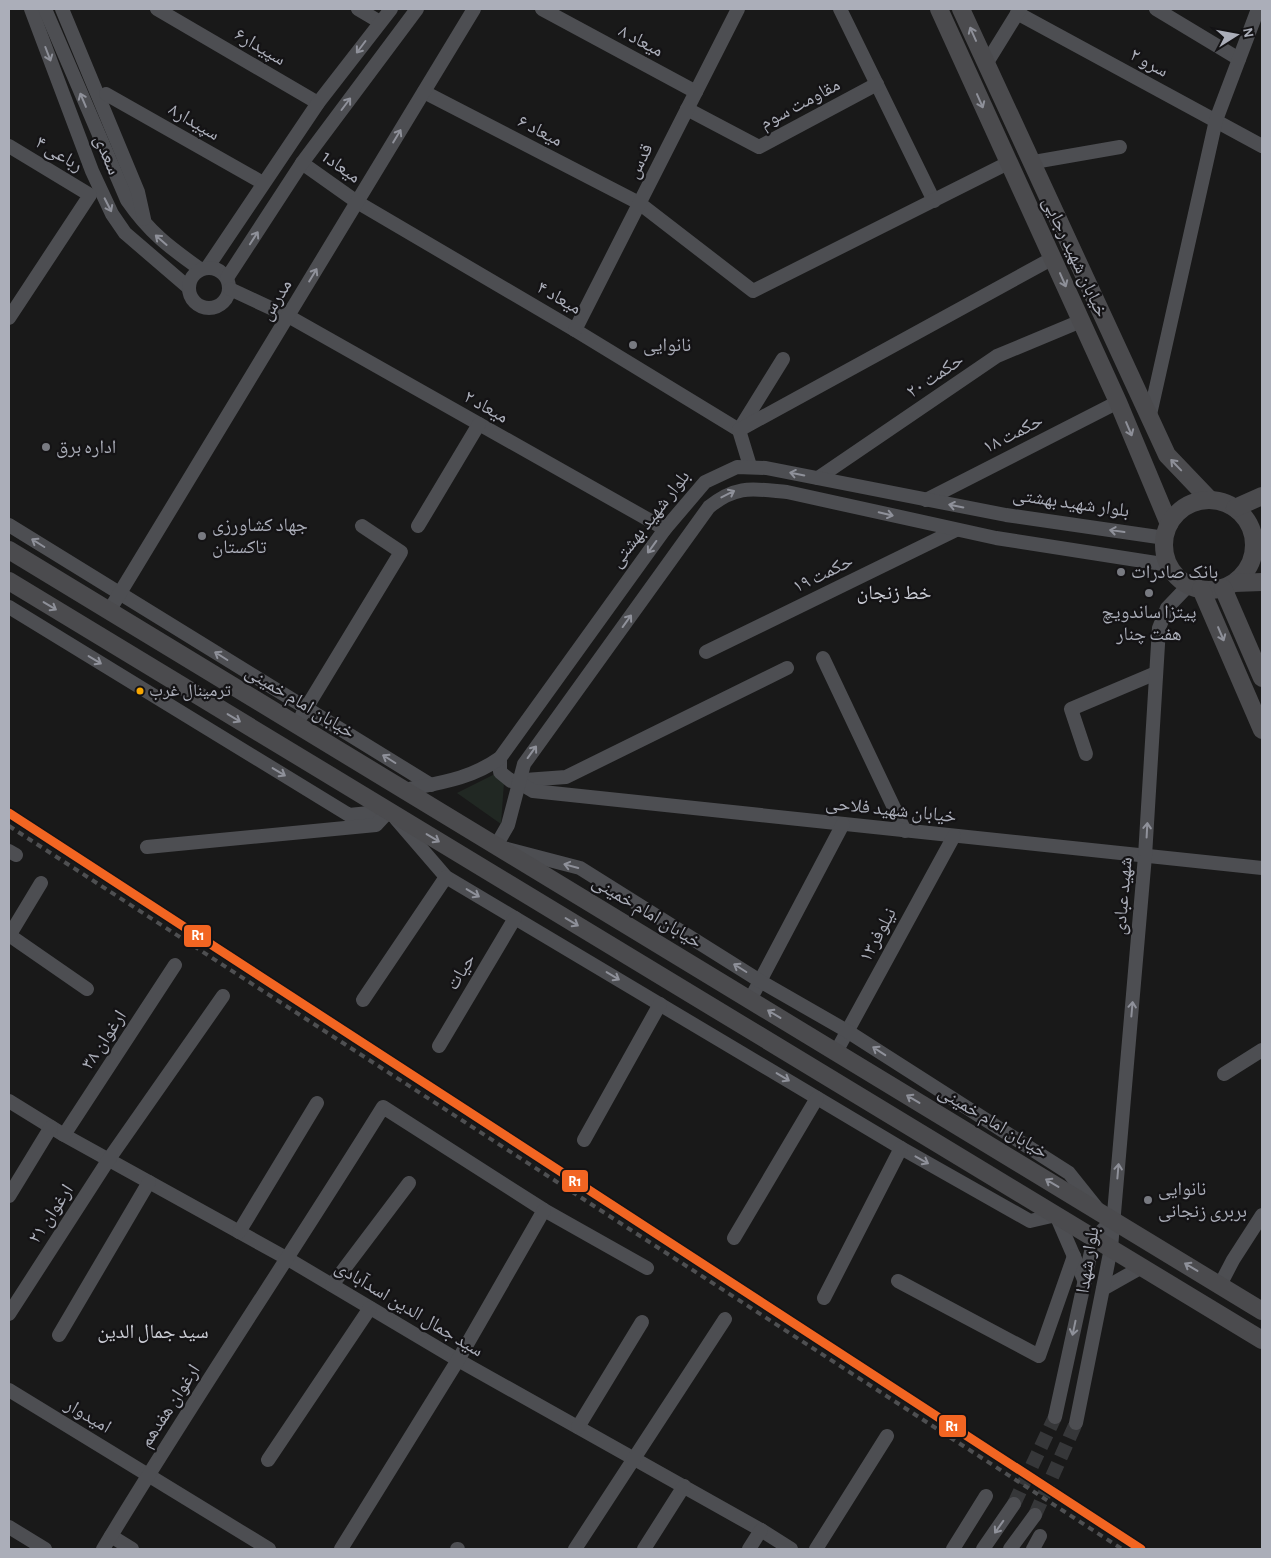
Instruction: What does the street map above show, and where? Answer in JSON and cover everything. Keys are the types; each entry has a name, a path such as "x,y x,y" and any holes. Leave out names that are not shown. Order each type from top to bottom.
{"main road":[{"name":"خیابان شهید رجایی","path":"938,9 1118,402 1167,531"},
{"name":"خیابان شهید رجایی","path":"961,9 1034,162 1149,419 1167,455 1210,500"},
{"path":"967,71 986,64"},
{"path":"1235,508 1262,496"},
{"path":"1262,521 1223,502 1210,500 1186,506 1176,514 1167,531 1165,552 1169,565 1177,577 1195,587 1262,582"},
{"path":"1228,585 1245,573 1252,560 1254,546 1252,531 1246,518 1235,508"},
{"name":"خیابان امام خمینی","path":"9,550 1262,1310"},
{"path":"9,581 1262,1340"},
{"path":"1228,585 1262,678"},
{"path":"1195,587 1262,730"},
{"path":"96,634 109,611"},
{"path":"389,811 404,790"},
{"path":"483,868 496,846"}],"street":[{"name":"سعدی","path":"31,9 92,171 112,214 125,234 189,288"},
{"name":"سعدی","path":"45,9 116,179 127,200 145,225 163,242 203,269"},
{"name":"سعدی","path":"62,9 138,192 145,225"},
{"name":"سپیدار۶","path":"157,9 318,104"},
{"path":"358,9 380,22"},
{"path":"391,9 318,104 203,269 192,276 189,288 193,300 203,307 215,307 225,300 228,284 302,163 417,9"},
{"name":"مدرس","path":"109,611 474,9"},
{"name":"میعاد ۸","path":"542,9 696,92"},
{"name":"قدس","path":"575,330 738,9"},
{"path":"840,9 934,201 1008,163"},
{"path":"1156,9 1239,59"},
{"path":"1149,419 1216,120 1258,9"},
{"path":"986,64 1019,11"},
{"name":"سرو ۲","path":"1019,11 1262,146"},
{"name":"مقاومت سوم","path":"687,108 759,147 877,84"},
{"name":"میعاد ۶","path":"424,92 640,203 754,290 934,201"},
{"name":"سپیدار۸","path":"106,94 263,183"},
{"name":"رباعی ۴","path":"9,146 90,195 9,318"},
{"path":"1034,162 1120,147"},
{"name":"میعاد1","path":"302,163 357,202"},
{"name":"میعاد ۴","path":"357,202 575,330 739,430"},
{"path":"739,430 1053,258"},
{"path":"203,269 220,270 228,284 288,316"},
{"name":"میعاد ۲","path":"288,316 665,529"},
{"name":"حکمت ۲۰","path":"818,478 997,356 1081,321"},
{"path":"750,466 739,430 782,359"},
{"name":"حکمت ۱۸","path":"926,500 1118,402"},
{"path":"418,526 480,424"},
{"name":"بلوار شهید بهشتی","path":"404,790 456,780 487,767 500,758 665,529 704,482 725,471 750,466 1006,515 1167,531"},
{"name":"بلوار شهید بهشتی","path":"496,846 508,825 524,764 710,507 730,492 752,488 787,492 996,538 1169,565"},
{"path":"996,538 1006,515"},
{"path":"9,525 431,785"},
{"path":"297,725 401,552 362,526"},
{"name":"حکمت ۱۹","path":"706,652 956,530"},
{"name":"شهید عبادی","path":"1107,1216 1145,856 1159,628 1167,608 1195,587"},
{"path":"9,608 349,815 389,811"},
{"path":"179,653 190,636"},
{"path":"823,658 905,831"},
{"path":"518,782 566,777 787,668"},
{"path":"1086,754 1071,709 1156,673"},
{"name":"خیابان شهید فلاحی","path":"500,758 498,765 505,778 518,782 533,791 1262,868"},
{"path":"147,847 376,825 389,811"},
{"path":"389,811 446,877 901,1148 1030,1221 1056,1215 1084,1282"},
{"path":"750,1000 843,824"},
{"name":"نیلوفر۱۳","path":"836,1052 954,836"},
{"path":"496,846 580,868 760,981 847,1031 1069,1173 1107,1216"},
{"path":"363,1000 446,877"},
{"path":"41,883 9,935 87,989"},
{"name":"حیات","path":"439,1046 514,918"},
{"name":"ارغوان ۳۸","path":"64,1135 175,965"},
{"name":"ارغوان ۲۱","path":"9,1314 109,1159 223,996"},
{"path":"584,1140 660,1004"},
{"path":"1224,1074 1262,1050"},
{"path":"734,1238 817,1098"},
{"name":"سید جمال الدین اسدآبادی","path":"9,1101 64,1135 288,1259 458,1360 684,1486 791,1549"},
{"path":"239,1232 317,1103"},
{"name":"ارغوان هفدهم","path":"103,1549 148,1474 288,1259 383,1107 544,1210"},
{"path":"9,1196 51,1127"},
{"path":"824,1298 901,1148"},
{"path":"59,1335 150,1182"},
{"path":"332,1285 409,1183"},
{"path":"341,1549 458,1360 544,1210 647,1268"},
{"path":"1220,1285 1262,1215"},
{"name":"بلوار شهدا","path":"1055,1417 1094,1238 1107,1216"},
{"name":"بلوار شهدا","path":"1076,1423 1111,1248 1107,1216"},
{"path":"898,1281 1039,1356 1074,1256"},
{"path":"1103,1289 1142,1267"},
{"path":"268,1460 370,1308"},
{"path":"575,1549 725,1319"},
{"path":"578,1427 642,1322"},
{"name":"امیدوار","path":"9,1390 269,1549"},
{"path":"816,1549 887,1436"},
{"path":"644,1549 684,1486"},
{"path":"953,1549 986,1496"},
{"path":"983,1549 1014,1504"},
{"path":"1010,1549 1036,1515"},
{"path":"749,1549 761,1530"},
{"path":"11,1532 45,1549"},
{"path":"111,1536 132,1549"},
{"path":"1033,1549 1040,1536"}],"shaded area":[{"path":"505,769 501,824 457,793"}],"tunnel":[{"path":"1014,1504 1055,1417"},
{"path":"1035,1515 1076,1423"}],"railway":[{"path":"9,826 1122,1549"}],"transit line":[{"name":"R1","path":"9,813 1141,1549"}],"place":[{"name":"نانوایی","path":"633,345"},
{"name":"اداره برق","path":"46,447"},
{"name":"جهاد کشاورزی تاکستان","path":"202,536"},
{"name":"بانک صادرات","path":"1121,572"},
{"name":"پیتزا ساندویچ هفت چنار","path":"1149,593"},
{"name":"ترمینال غرب","path":"140,691"},
{"name":"نانوایی بربری زنجانی","path":"1148,1200"}],"district":[{"name":"خط زنجان","path":"894,593"},
{"name":"سید جمال الدین","path":"153,1332"}]}
